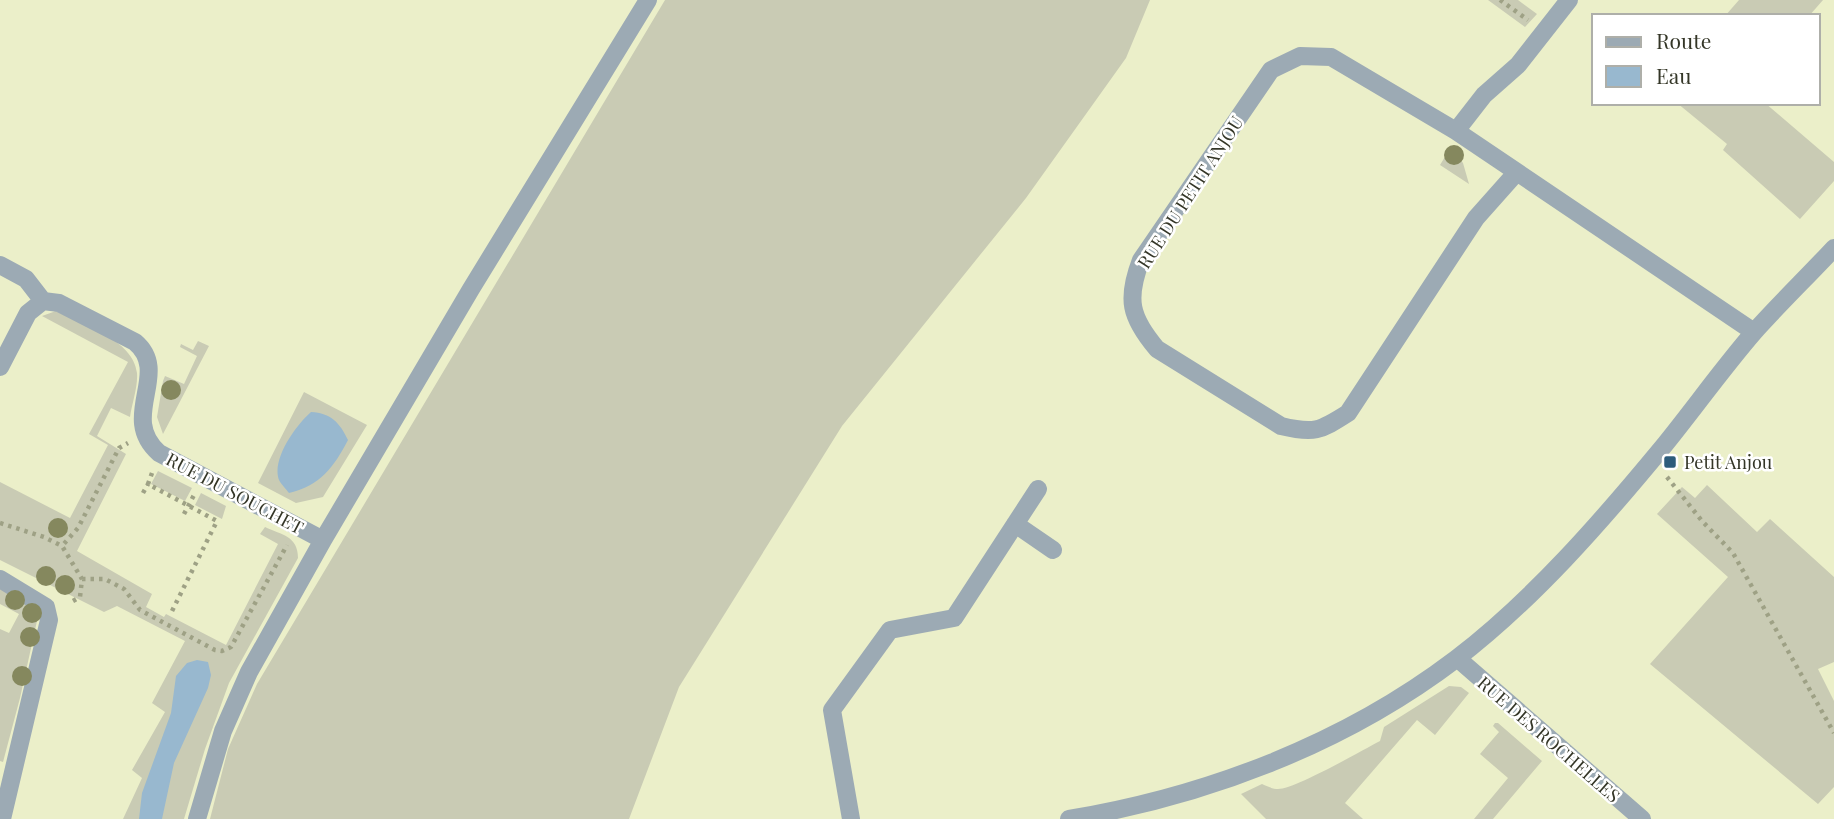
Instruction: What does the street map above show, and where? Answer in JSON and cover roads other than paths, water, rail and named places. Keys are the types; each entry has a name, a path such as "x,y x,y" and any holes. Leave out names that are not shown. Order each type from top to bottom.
{"street":[{"path":"197,819 223,731 249,672 323,540 471,289 648,0"},
{"path":"1456,131 1484,95 1518,65 1569,0"},
{"name":"RUE DU PETIT ANJOU","path":"1516,173 1476,218 1348,412 1327,426 1305,432 1281,426 1157,349 1142,332 1132,309 1132,284 1141,260 1271,69 1300,56 1331,57 1456,131 1754,332"},
{"path":"1069,819 1117,811 1211,785 1284,756 1348,727 1402,697 1457,658 1570,553 1653,458 1754,332 1834,247"},
{"path":"0,265 26,279 43,301 28,313 0,367"},
{"name":"RUE DU SOUCHET","path":"43,301 59,303 135,342 145,350 149,375 142,418 143,432 148,443 159,453 323,540"},
{"path":"851,819 832,710 890,630 954,618 1038,489"},
{"path":"1015,524 1053,550"},
{"path":"0,579 46,607 49,620 2,819"},
{"name":"RUE DES ROCHELLES","path":"1457,658 1642,819"}],"water":[{"path":"311,412 324,414 334,420 348,440 325,474 309,486 289,493 279,480 279,462 293,433"},
{"path":"197,660 208,662 211,675 208,688 174,763 162,819 139,819 142,793 171,713 176,676 187,663"}],"place":[{"name":"Petit Anjou","path":"1670,462"}]}
